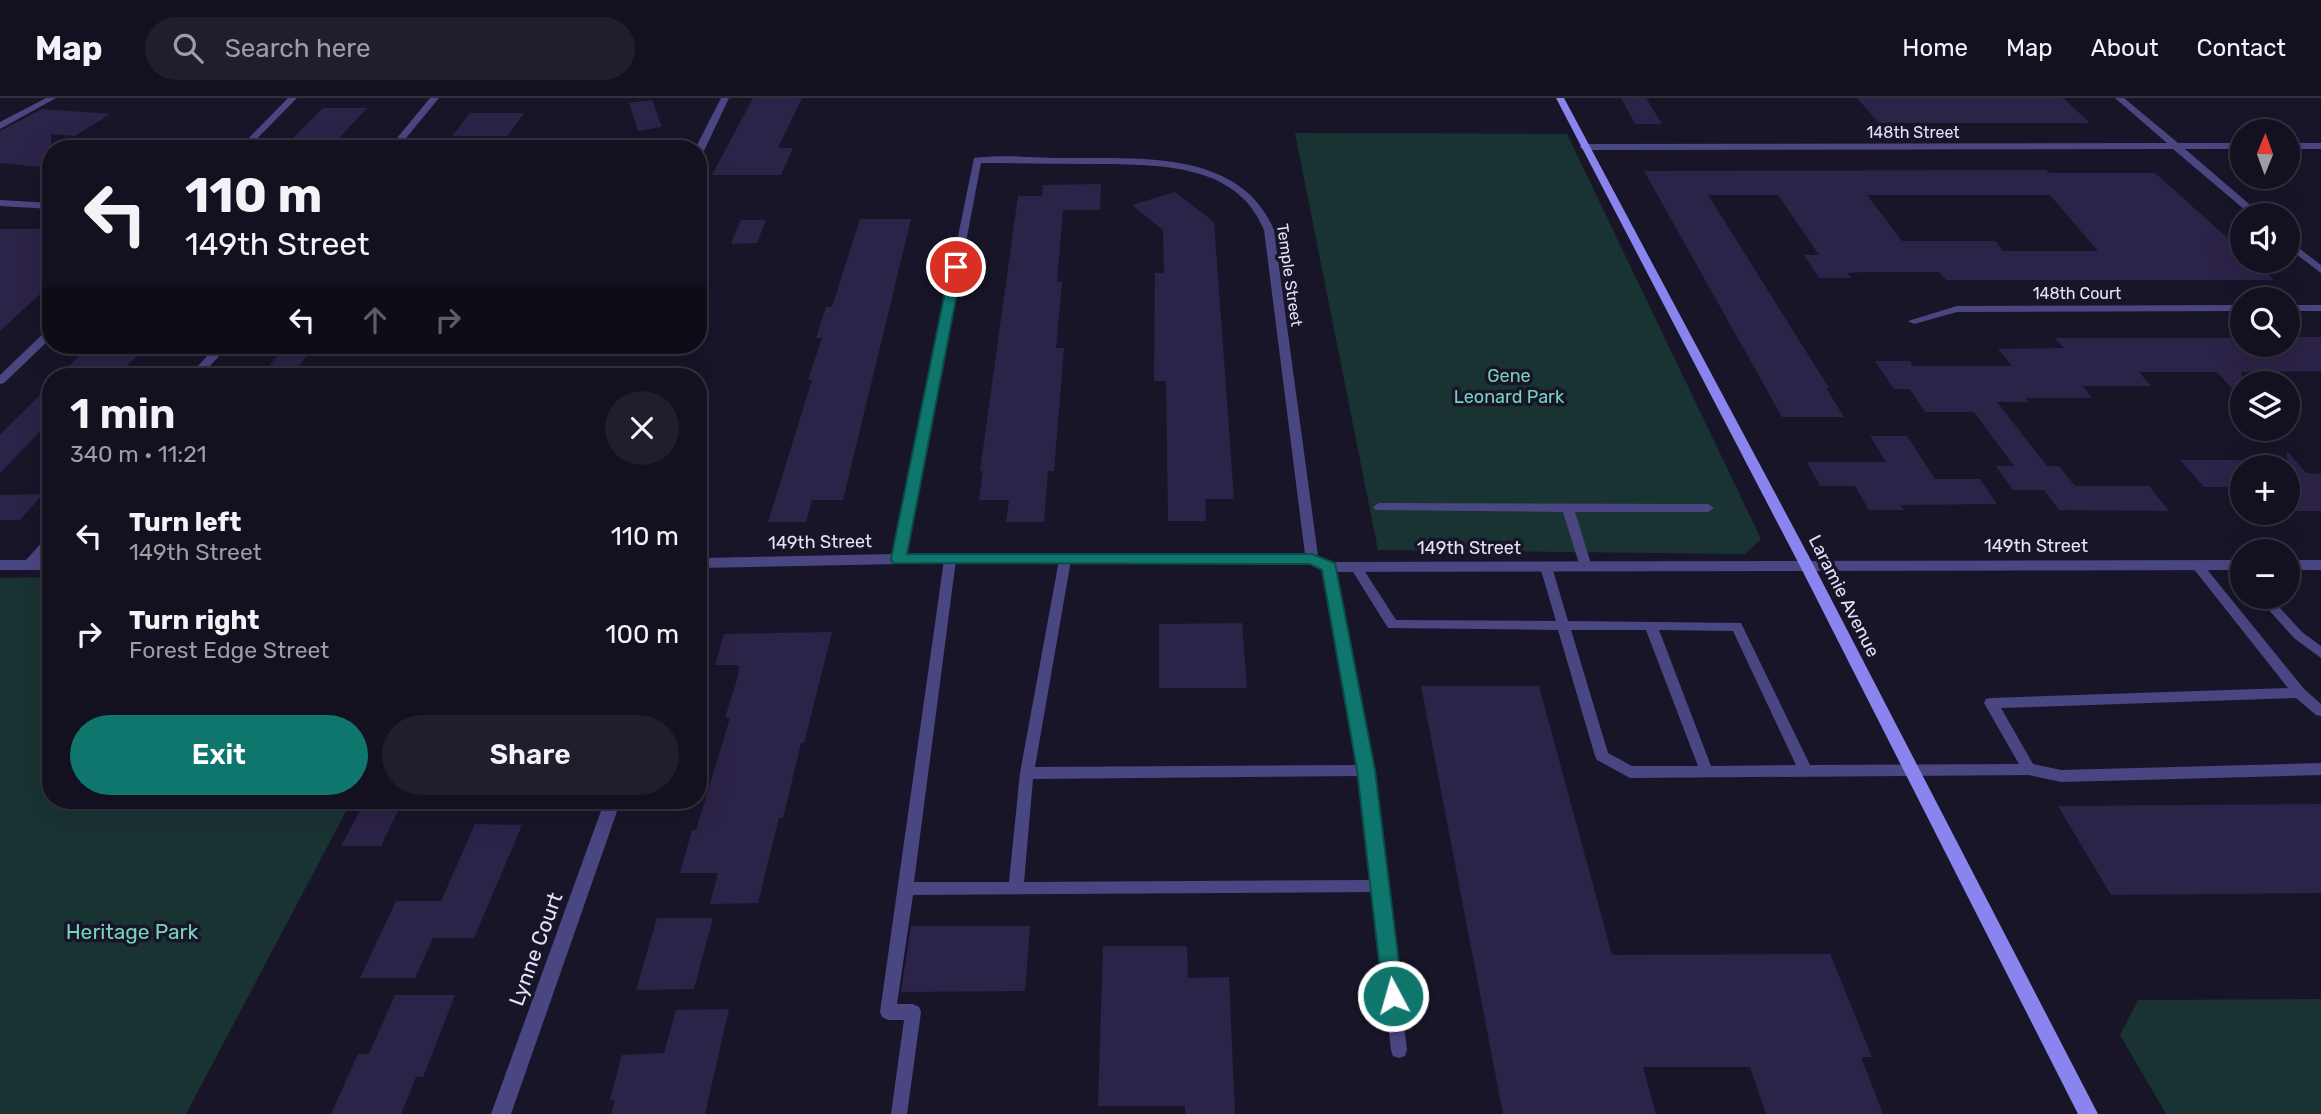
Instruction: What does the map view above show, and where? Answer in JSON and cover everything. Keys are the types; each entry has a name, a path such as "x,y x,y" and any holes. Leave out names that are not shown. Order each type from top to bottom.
{"street":[{"path":"0,126 52,98"},
{"path":"251,140 293,98"},
{"path":"400,140 435,98"},
{"path":"704,140 725,98"},
{"name":"Laramie Avenue","path":"1560,98 1807,566 2088,1114"},
{"path":"2119,98 2242,203"},
{"name":"148th Street","path":"1584,147 2230,146"},
{"path":"2300,146 2321,146"},
{"name":"Temple Street","path":"899,559 977,160 1157,162 1182,166 1229,183 1259,206 1269,230 1312,559"},
{"path":"0,203 42,205"},
{"path":"2300,253 2321,270"},
{"name":"148th Court","path":"1914,321 1956,309 2230,308"},
{"path":"2300,308 2321,308"},
{"path":"0,381 42,341"},
{"path":"202,368 215,354"},
{"path":"0,361 21,361"},
{"path":"30,565 42,551"},
{"name":"149th Street","path":"707,563 899,559 1312,559 1329,567 2230,565"},
{"path":"0,565 42,565"},
{"path":"2300,565 2321,565"},
{"name":"Lynne Court","path":"501,1114 610,809"}],"lane":[{"path":"1380,507 1708,508"},
{"path":"1568,508 1586,566"},
{"path":"899,1114 913,1012 888,1012 950,560"},
{"path":"1016,889 1027,774 1065,560"},
{"path":"2197,565 2299,693 2321,711"},
{"path":"1329,567 1366,770 1399,1050"},
{"path":"1356,567 1392,625 1737,626 1806,772"},
{"path":"1546,567 1602,757 1630,772 1913,772 2029,769 2061,776 2321,769"},
{"path":"2274,609 2298,635 2321,653"},
{"path":"1651,626 1707,772"},
{"path":"2029,769 1991,703 2299,693"},
{"path":"1027,774 1366,770"},
{"path":"906,889 1380,886"}],"green space":[{"name":"Gene Leonard Park","path":"1295,133 1567,134 1761,539 1745,554 1378,550"},
{"name":"Heritage Park","path":"42,577 42,809 347,809 186,1114 0,1114 0,578"},
{"path":"2321,999 2321,1114 2166,1114 2120,1035 2138,1000"}],"building":[{"path":"753,98 802,98 778,148 793,148 781,175 712,175"},
{"path":"1621,98 1646,98 1662,124 1635,124"},
{"path":"1857,98 2063,98 2090,123 1879,123"},
{"path":"652,100 662,127 638,131 629,103"},
{"path":"323,108 367,108 337,140 291,140"},
{"path":"42,109 110,114 75,136 51,134 51,140 42,140 42,167 0,163 0,131"},
{"path":"470,113 524,113 507,136 452,136"},
{"path":"2046,170 2049,173 2155,173 2230,240 2230,273 2266,273 2274,280 1946,280 1939,272 1865,272 1847,273 1851,278 1819,278 1804,255 1819,255 1778,195 1708,195 1829,388 1826,388 1844,417 1782,417 1644,171","holes":["1867,195 2050,195 2098,251 2003,251 1995,241 1902,241"]},
{"path":"1101,184 1100,210 1063,210 1057,282 1062,282 1056,348 1064,348 1054,471 1048,471 1044,522 1006,522 1009,500 979,500 983,471 980,471 1018,196 1042,196 1043,185"},
{"path":"1175,192 1214,222 1234,499 1205,499 1206,521 1168,521 1166,381 1154,381 1155,273 1164,273 1163,230 1132,205"},
{"path":"860,219 911,219 843,500 812,500 806,522 768,522 812,380 808,380 822,338 816,338 826,307 832,307"},
{"path":"741,220 766,220 757,243 731,244"},
{"path":"0,229 42,229 42,292 0,331"},
{"path":"2300,337 2321,337 2321,371 2230,371 2230,387 2217,372 2139,372 2151,386 2083,386 2092,398 2026,398 2029,402 1997,402 2047,466 2059,466 2075,486 2149,486 2169,511 2059,510 2044,490 2013,490 1996,466 2014,466 1974,412 1925,412 1910,389 1894,389 1875,361 1910,361 1912,366 2012,366 1998,349 2064,348 2055,338 2230,338 2230,357 2300,357"},
{"path":"81,354 138,354 125,368 67,368"},
{"path":"279,354 308,354 297,368 267,368"},
{"path":"42,393 42,429 0,473 0,435"},
{"path":"1870,436 1907,436 1935,479 1980,479 1997,504 1901,505 1904,510 1869,510 1855,486 1820,486 1807,462 1886,462"},
{"path":"2180,460 2230,460 2230,487 2204,487"},
{"path":"2300,466 2306,473 2321,474 2321,511 2300,511"},
{"path":"42,494 20,520 0,520 0,495"},
{"path":"1242,623 1247,688 1159,688 1159,624"},
{"path":"832,632 804,743 801,743 783,818 779,818 758,903 710,904 718,873 680,873 692,830 696,830 702,809 707,809 707,794 730,718 725,718 738,676 739,665 715,665 724,634"},
{"path":"1421,686 1539,686 1612,955 1830,954 1872,1057 1861,1057 1883,1114 1766,1114 1750,1067 1643,1067 1656,1114 1503,1114"},
{"path":"2321,804 2321,893 2111,895 2058,806"},
{"path":"361,809 399,809 381,846 341,846"},
{"path":"475,824 522,825 474,938 433,938 415,978 360,978 396,901 441,901"},
{"path":"657,918 713,918 694,989 636,990"},
{"path":"911,926 1030,926 1025,991 901,992"},
{"path":"1103,946 1187,946 1188,978 1229,977 1235,1114 1185,1114 1185,1106 1098,1106"},
{"path":"395,995 455,995 423,1077 416,1077 401,1114 331,1114 358,1054 369,1054"},
{"path":"729,1009 705,1114 611,1114 615,1100 610,1100 622,1055 664,1053 676,1010"}],"route":[{"path":"956,267 899,559 1312,559 1329,567 1366,770 1393,996"}]}
